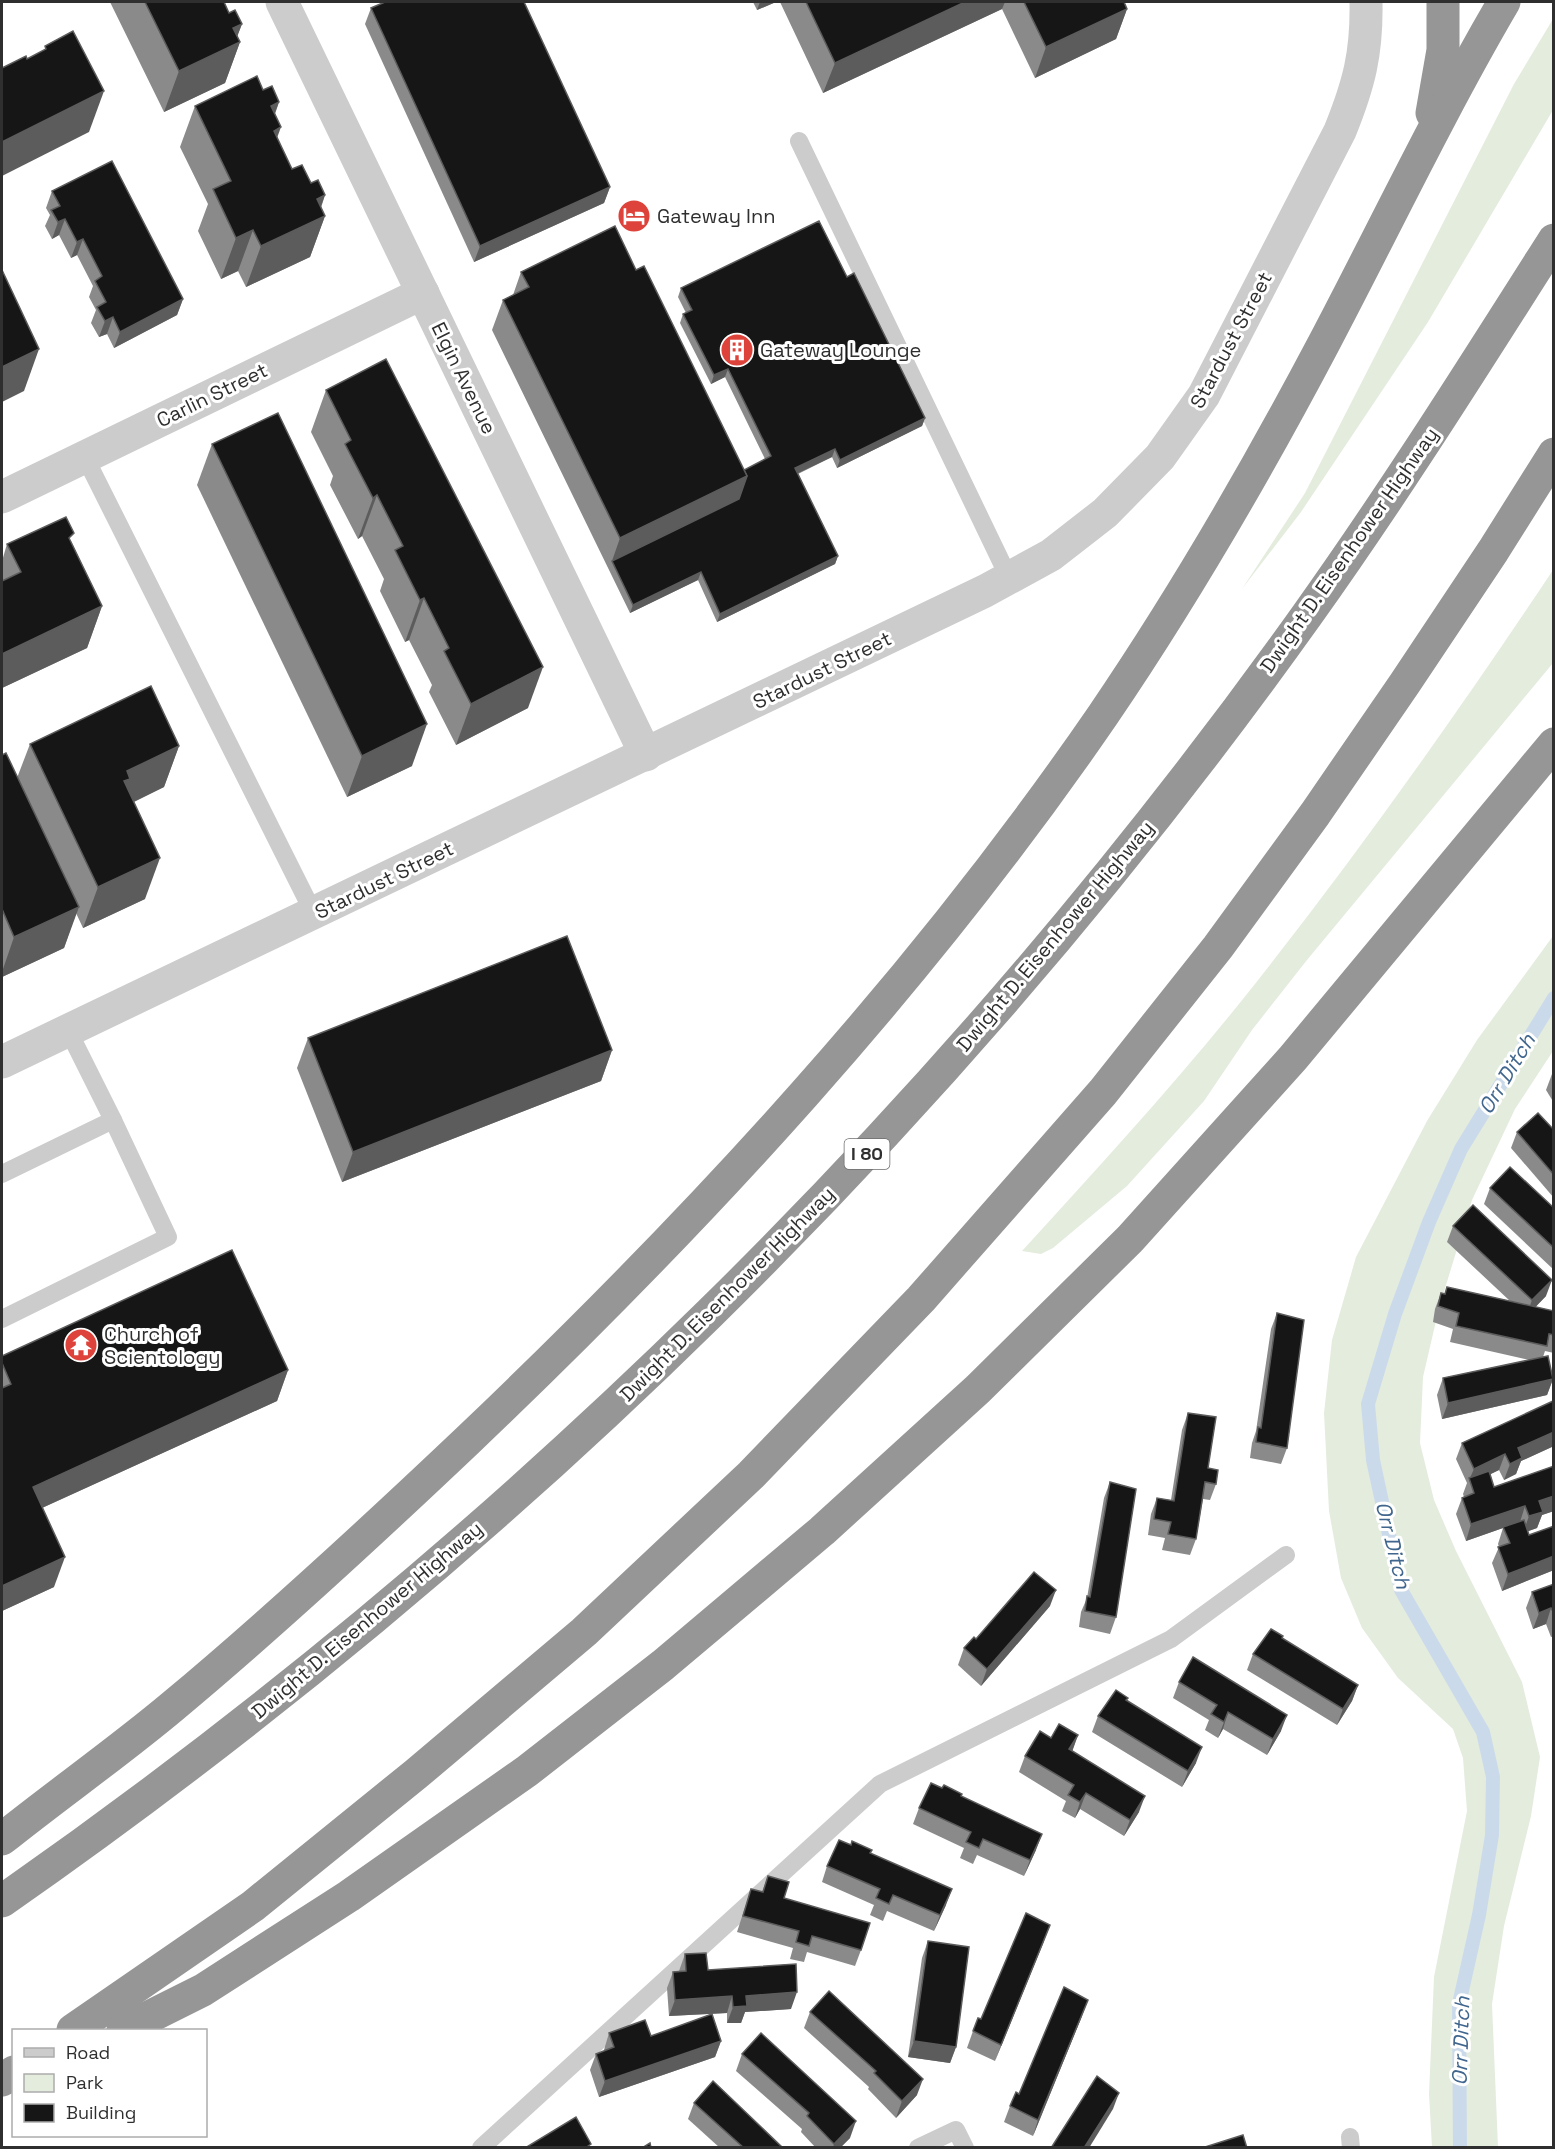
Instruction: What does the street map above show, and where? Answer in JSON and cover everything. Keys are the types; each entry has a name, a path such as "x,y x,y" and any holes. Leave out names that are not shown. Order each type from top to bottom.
{"highway":[{"path":"1427,140 1443,50 1443,2"},
{"path":"2,1839 170,1709 233,1654 357,1545 565,1347 686,1223 792,1106 931,944 1013,839 1089,735 1176,604 1321,348 1427,140 1504,2"},
{"name":"Dwight D. Eisenhower Highway","path":"2,1901 192,1763 442,1560 553,1462 679,1344 898,1121 1004,1000 1108,875 1286,644 1398,483 1554,240"},
{"path":"76,2029 253,1906 416,1774 584,1632 752,1475 921,1299 1103,1092 1218,947 1315,814 1405,683 1554,454"},
{"path":"127,2029 203,1990 349,1896 527,1771 663,1665 831,1523 978,1389 1130,1239 1293,1058 1554,744"}],"street":[{"name":"Elgin Avenue","path":"282,2 646,755"},
{"name":"Stardust Street","path":"2,1062 646,755 1009,578 1051,555 1105,513 1160,457 1204,395 1340,131 1357,90 1367,41 1366,2"},
{"name":"Carlin Street","path":"2,497 423,293"}],"lane":[{"path":"799,141 1009,578"},
{"path":"85,457 314,914"},
{"path":"2,1319 168,1238 68,1030"},
{"path":"2,1174 113,1120"},
{"path":"481,2148 880,1784 1171,1639 1286,1555"},
{"path":"918,2148 956,2130 965,2148"}],"green space":[{"path":"1553,19 1553,110 1428,322 1301,512 1242,589 1305,493 1514,84"},
{"path":"1553,570 1553,663 1307,960 1252,1030 1204,1101 1127,1186 1053,1248 1041,1254 1022,1251 1189,1064 1284,947 1402,788 1479,680"},
{"path":"1553,936 1553,1051 1515,1109 1472,1200 1439,1308 1423,1377 1420,1443 1434,1500 1456,1551 1522,1682 1540,1757 1531,1816 1504,1926 1492,2004 1498,2147 1432,2147 1429,2094 1434,1977 1467,1811 1463,1758 1453,1729 1398,1678 1362,1628 1341,1578 1329,1511 1324,1413 1332,1340 1356,1257 1427,1121 1477,1040"}],"building":[{"path":"145,2 224,2 229,13 235,10 242,24 233,28 240,42 179,71"},
{"path":"385,2 524,2 610,187 480,246 371,8"},
{"path":"806,2 965,2 835,63"},
{"path":"1024,2 1124,2 1127,9 1046,47"},
{"path":"73,31 104,91 2,142 2,68 26,56 27,59"},
{"path":"257,76 263,90 272,86 279,102 271,106 281,127 274,131 292,169 302,165 311,183 318,180 325,195 317,199 325,216 261,246 253,230 236,238 213,189 231,181 195,106"},
{"path":"112,161 183,299 120,332 113,317 105,321 97,307 106,302 95,281 102,276 83,239 77,242 65,219 58,222 51,210 60,206 52,191"},
{"path":"819,221 847,277 854,273 925,418 840,460 835,449 795,468 838,556 720,614 701,572 633,605 612,561 739,499 747,476 744,470 771,456 728,369 714,375 683,314 692,310 681,288"},
{"path":"615,226 636,270 644,266 747,476 620,538 503,300 529,287 521,272"},
{"path":"2,270 39,349 2,367"},
{"path":"386,359 543,667 471,704 444,651 449,648 424,598 420,600 395,550 403,546 377,495 373,498 345,444 351,440 326,390"},
{"path":"278,413 427,724 362,756 212,444"},
{"path":"66,517 74,533 69,538 102,606 2,654 2,581 21,572 7,544"},
{"path":"151,686 179,746 127,771 130,779 124,781 160,858 98,887 30,744"},
{"path":"6,753 79,907 14,937 2,909 2,755"},
{"path":"567,936 612,1050 353,1152 308,1038"},
{"path":"1538,1113 1554,1130 1554,1175 1517,1132"},
{"path":"1510,1167 1554,1208 1554,1248 1490,1188"},
{"path":"1473,1205 1552,1280 1532,1300 1453,1226"},
{"path":"232,1250 288,1370 33,1487 65,1557 2,1586 2,1388 11,1384 2,1363 2,1356"},
{"path":"1447,1287 1554,1311 1554,1335 1549,1334 1547,1346 1456,1326 1459,1313 1438,1306 1441,1293 1445,1294"},
{"path":"1277,1313 1304,1320 1287,1448 1256,1442 1258,1427 1261,1428"},
{"path":"1548,1356 1553,1379 1448,1403 1443,1378"},
{"path":"1553,1401 1554,1432 1518,1448 1522,1458 1510,1464 1505,1454 1474,1469 1462,1443"},
{"path":"1188,1413 1216,1417 1208,1468 1218,1470 1216,1484 1205,1482 1196,1539 1168,1534 1171,1522 1154,1519 1157,1498 1174,1501"},
{"path":"1554,1466 1554,1496 1539,1501 1543,1512 1529,1516 1525,1506 1471,1524 1462,1498 1474,1493 1469,1478 1489,1471 1494,1487"},
{"path":"1110,1482 1136,1489 1116,1617 1085,1611 1087,1596 1090,1597"},
{"path":"1524,1520 1529,1535 1554,1526 1554,1556 1508,1574 1498,1547 1510,1543 1503,1527"},
{"path":"1034,1572 1056,1590 987,1669 964,1648 974,1637 976,1639"},
{"path":"1554,1584 1554,1613 1551,1608 1539,1613 1532,1592"},
{"path":"1271,1629 1358,1685 1343,1709 1253,1654"},
{"path":"1193,1657 1287,1715 1273,1739 1228,1712 1224,1722 1211,1714 1217,1705 1179,1682"},
{"path":"1116,1690 1128,1698 1126,1700 1202,1747 1188,1771 1098,1716"},
{"path":"1059,1724 1078,1735 1069,1749 1145,1796 1130,1820 1086,1793 1080,1802 1068,1795 1074,1785 1025,1756 1040,1731 1051,1738"},
{"path":"931,1783 942,1788 944,1785 962,1794 961,1796 1042,1834 1030,1860 983,1839 979,1848 966,1842 971,1832 919,1808"},
{"path":"839,1840 851,1845 852,1841 872,1850 870,1853 952,1889 940,1915 893,1895 889,1904 876,1898 880,1889 827,1866"},
{"path":"768,1876 789,1882 784,1898 870,1923 861,1950 812,1936 809,1946 796,1942 799,1931 743,1916 751,1889 763,1892"},
{"path":"1026,1913 1050,1925 1001,2045 973,2031 978,2018 981,2019"},
{"path":"928,1941 969,1947 956,2047 914,2041"},
{"path":"706,1953 708,1970 796,1964 797,1992 746,1996 747,2006 733,2007 732,1996 675,2000 673,1972 686,1971 685,1954"},
{"path":"1064,1987 1088,2000 1038,2120 1010,2106 1016,2092 1019,2094"},
{"path":"829,1991 923,2079 902,2101 874,2073 876,2071 810,2012"},
{"path":"712,2014 721,2041 605,2081 596,2054 614,2047 609,2033 645,2020 651,2036"},
{"path":"761,2033 856,2121 834,2144 807,2116 809,2113 742,2054"},
{"path":"1097,2076 1119,2093 1084,2148 1051,2148"},
{"path":"713,2081 783,2148 744,2148 694,2103"},
{"path":"576,2117 591,2144 585,2148 525,2148"},
{"path":"1243,2135 1247,2148 1202,2148"}],"waterway":[{"name":"Orr Ditch","path":"1460,2148 1459,2004 1479,1915 1492,1835 1493,1777 1483,1732 1401,1590 1373,1460 1368,1404 1395,1314 1429,1222 1461,1149 1554,998"}],"place":[{"name":"Gateway Inn","path":"634,216"},
{"name":"Gateway Lounge","path":"737,350"},
{"name":"Church of Scientology","path":"81,1345"}]}
